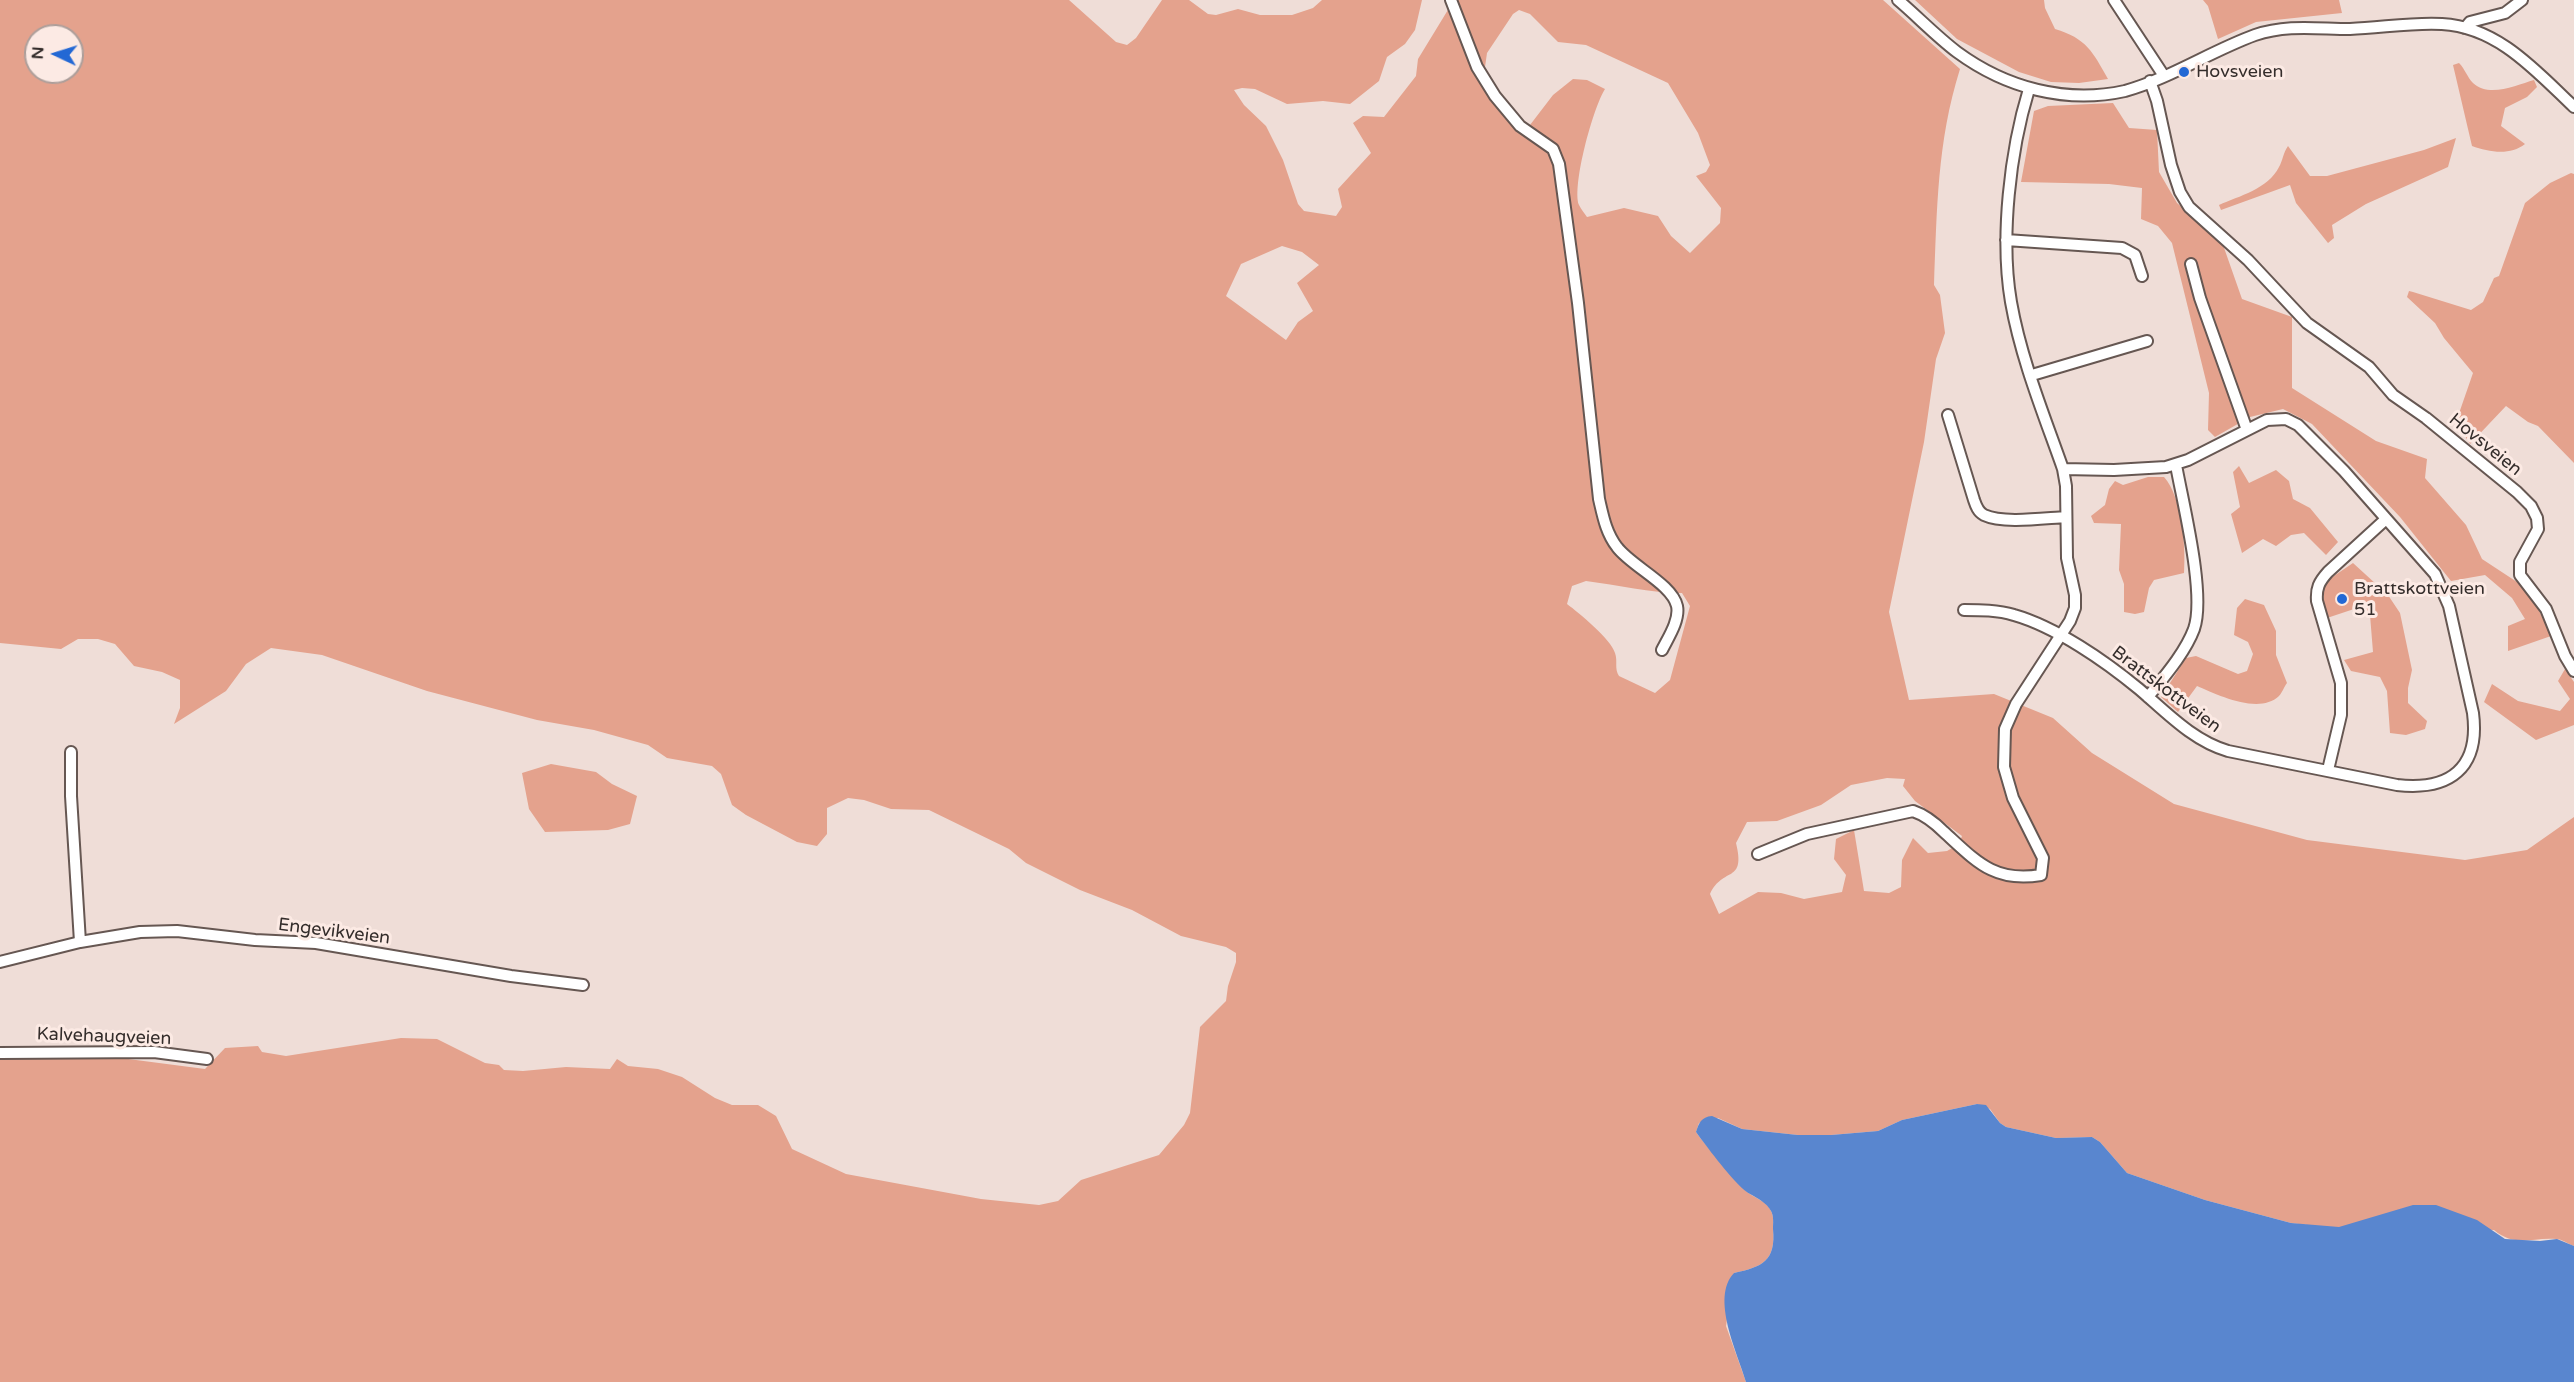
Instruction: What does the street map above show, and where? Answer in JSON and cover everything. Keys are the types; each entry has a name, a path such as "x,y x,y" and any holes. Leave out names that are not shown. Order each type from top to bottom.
{"street":[{"path":"1451,0 1477,67 1495,96 1520,126 1553,149 1559,164 1578,303 1599,499 1604,523 1618,549 1666,590 1677,606 1676,615 1662,650"},
{"path":"1899,0 1956,51 1973,63 2029,89 2061,95 2105,95 2164,76 2242,40 2278,29 2351,29 2432,24 2465,28 2489,36 2507,47 2574,106"},
{"path":"2114,0 2164,76"},
{"path":"2465,28 2470,22 2505,13 2522,0"},
{"name":"Hovsveien","path":"2150,81 2157,101 2171,165 2180,192 2189,207 2242,254 2307,323 2368,367 2394,395 2426,418 2531,506 2537,518 2538,529 2522,556 2520,575 2546,609 2565,656 2574,671"},
{"path":"1758,854 1807,834 1913,812 1928,819 1984,868 2023,878 2041,875 2043,858 2013,798 2004,767 2005,729 2016,704 2070,621 2076,602 2067,558 2066,486 2063,469 2032,375 2012,304 2007,240 2016,133 2029,89"},
{"path":"2007,240 2122,248 2134,255 2142,276"},
{"path":"2191,264 2200,298 2247,430"},
{"path":"2032,375 2147,341"},
{"path":"1948,415 1974,500 1980,512 2002,518 2066,518"},
{"name":"Brattskottveien","path":"1964,610 2014,615 2061,637 2106,666 2193,734 2215,747 2397,785 2428,786 2449,778 2466,760 2473,743 2472,702 2443,589 2429,567 2344,471 2300,427 2276,418 2259,423 2176,465 2114,470 2063,469"},
{"path":"2148,697 2190,637 2198,610 2197,590 2176,465"},
{"path":"2328,770 2341,716 2341,683 2317,601 2316,589 2328,572 2386,519"},
{"path":"71,753 71,796 80,942"},
{"name":"Engevikveien","path":"0,962 80,942 140,932 177,931 255,940 316,943 511,976 583,985"},
{"name":"Kalvehaugveien","path":"0,1053 154,1052 207,1059"}],"shaded area":[{"path":"0,0 1069,0 1116,42 1127,45 1136,38 1162,0 1189,0 1208,14 1216,15 1238,9 1260,15 1292,15 1313,8 1322,0 1422,0 1415,30 1405,44 1387,57 1379,81 1350,104 1323,101 1287,104 1255,89 1234,90 1244,105 1266,126 1283,160 1298,204 1304,211 1336,216 1342,207 1338,189 1371,153 1353,123 1363,116 1384,117 1416,76 1418,59 1454,0 1883,0 1960,69 1952,96 1942,150 1937,203 1934,285 1940,295 1945,333 1936,359 1924,442 1889,612 1909,700 1994,694 2053,718 2092,753 2174,804 2307,840 2465,860 2527,850 2574,817 2574,1246 2558,1239 2509,1239 2494,1230 2332,1228 2291,1223 2205,1200 2127,1173 2100,1142 2092,1137 2056,1138 2006,1127 2000,1123 1990,1109 1977,1104 1902,1120 1878,1131 1831,1135 1798,1135 1742,1129 1718,1118 1699,1123 1696,1132 1701,1139 1740,1185 1767,1205 1773,1215 1772,1249 1765,1261 1752,1268 1734,1273 1726,1326 1746,1382 0,1382 0,1057 113,1057 205,1069 225,1048 258,1046 262,1052 286,1056 401,1038 437,1039 485,1063 499,1065 504,1070 523,1071 566,1067 610,1069 617,1059 628,1066 658,1069 682,1077 715,1098 732,1105 758,1105 776,1116 792,1149 846,1174 981,1199 1039,1205 1058,1201 1081,1180 1159,1155 1184,1125 1190,1113 1200,1027 1226,1001 1236,962 1236,953 1226,947 1181,936 1132,910 1080,890 1026,863 1009,849 929,810 891,809 864,800 848,798 827,808 827,834 817,846 797,842 732,805 721,774 712,766 667,758 648,745 594,730 537,720 427,691 322,655 271,648 246,664 226,691 174,724 180,708 180,680 162,672 134,666 115,644 98,639 78,639 61,649 0,643","holes":["1519,10 1530,14 1558,42 1586,45 1668,83 1698,133 1710,165 1706,172 1696,176 1721,208 1720,223 1690,253 1671,236 1658,216 1624,208 1587,217 1579,205 1578,181 1581,165 1595,112 1605,89 1587,80 1573,79 1553,95 1530,125 1504,102 1484,74 1487,53 1513,14","1282,246 1302,252 1319,265 1297,283 1313,311 1298,322 1286,340 1226,296 1241,264","1586,581 1682,593 1690,606 1670,680 1655,693 1619,676 1616,656 1608,641 1567,604 1572,586","1887,778 1905,779 1903,786 1915,801 1962,836 1959,844 1947,851 1928,853 1913,838 1902,860 1901,887 1889,893 1864,891 1854,830 1836,839 1834,859 1846,875 1842,892 1804,899 1781,893 1758,892 1719,914 1710,894 1715,885 1736,870 1738,864 1736,843 1747,822 1777,821 1821,805 1851,785"]},
{"path":"1915,0 2044,0 2045,8 2055,29 2074,37 2088,47 2108,79 2079,83 2051,82 2019,72 1957,39"},
{"path":"2203,0 2339,0 2342,13 2256,22 2218,39 2208,6"},
{"path":"2459,63 2473,83 2487,90 2503,89 2534,80 2537,87 2527,97 2505,108 2501,126 2525,144 2513,150 2499,152 2472,146 2453,65"},
{"path":"2113,103 2129,128 2157,130 2159,172 2177,203 2222,242 2242,299 2292,317 2292,388 2376,441 2427,459 2425,478 2466,525 2482,559 2517,582 2535,602 2551,636 2508,651 2508,626 2525,619 2512,598 2485,575 2451,581 2400,517 2312,424 2283,409 2250,417 2215,437 2208,430 2209,393 2172,243 2158,226 2141,219 2142,188 2109,184 2021,182 2034,111 2048,106"},
{"path":"2456,138 2448,167 2366,204 2332,225 2334,238 2328,243 2296,203 2290,185 2221,210 2219,205 2252,191 2268,181 2279,167 2288,146 2310,176 2327,176 2424,150"},
{"path":"2571,173 2574,174 2574,463 2538,426 2528,422 2506,406 2470,444 2456,422 2473,373 2444,338 2435,323 2407,297 2409,291 2471,310 2483,302 2494,278 2499,276 2525,203 2550,183"},
{"path":"2239,466 2249,483 2276,470 2289,481 2293,499 2310,508 2338,542 2326,555 2304,533 2291,535 2276,546 2263,539 2242,553 2231,514 2240,507 2233,472"},
{"path":"2148,477 2164,477 2175,497 2182,522 2184,573 2154,580 2149,588 2144,612 2135,614 2124,612 2124,584 2119,570 2121,524 2094,523 2091,516 2105,505 2109,489 2115,481 2123,485"},
{"path":"2353,563 2388,595 2400,613 2412,670 2408,688 2408,703 2427,721 2425,729 2406,735 2390,733 2387,691 2380,677 2351,671 2344,660 2373,652 2370,615 2357,608 2327,618 2323,603 2325,582"},
{"path":"2245,599 2264,605 2276,631 2276,655 2287,683 2279,696 2261,704 2238,702 2197,686 2178,712 2161,697 2186,658 2196,656 2238,674 2247,671 2253,654 2248,642 2234,635 2237,608"},
{"path":"2565,669 2574,682 2574,725 2536,740 2484,702 2492,684 2518,701 2560,711 2570,699 2558,681"},
{"path":"551,764 596,772 612,784 637,796 630,824 608,830 545,832 529,809 522,773"}],"water":[{"path":"1977,1104 1986,1105 2006,1127 2056,1138 2092,1137 2100,1142 2127,1173 2205,1200 2291,1223 2339,1227 2413,1205 2436,1205 2477,1220 2505,1239 2540,1241 2557,1239 2574,1246 2574,1382 1746,1382 1732,1342 1725,1311 1727,1284 1734,1273 1759,1265 1769,1255 1773,1240 1773,1215 1764,1203 1738,1184 1701,1139 1696,1132 1701,1121 1712,1116 1742,1129 1798,1135 1831,1135 1878,1131 1902,1120"}],"place":[{"name":"Hovsveien","path":"2184,72"},
{"name":"Brattskottveien 51","path":"2342,599"}]}
